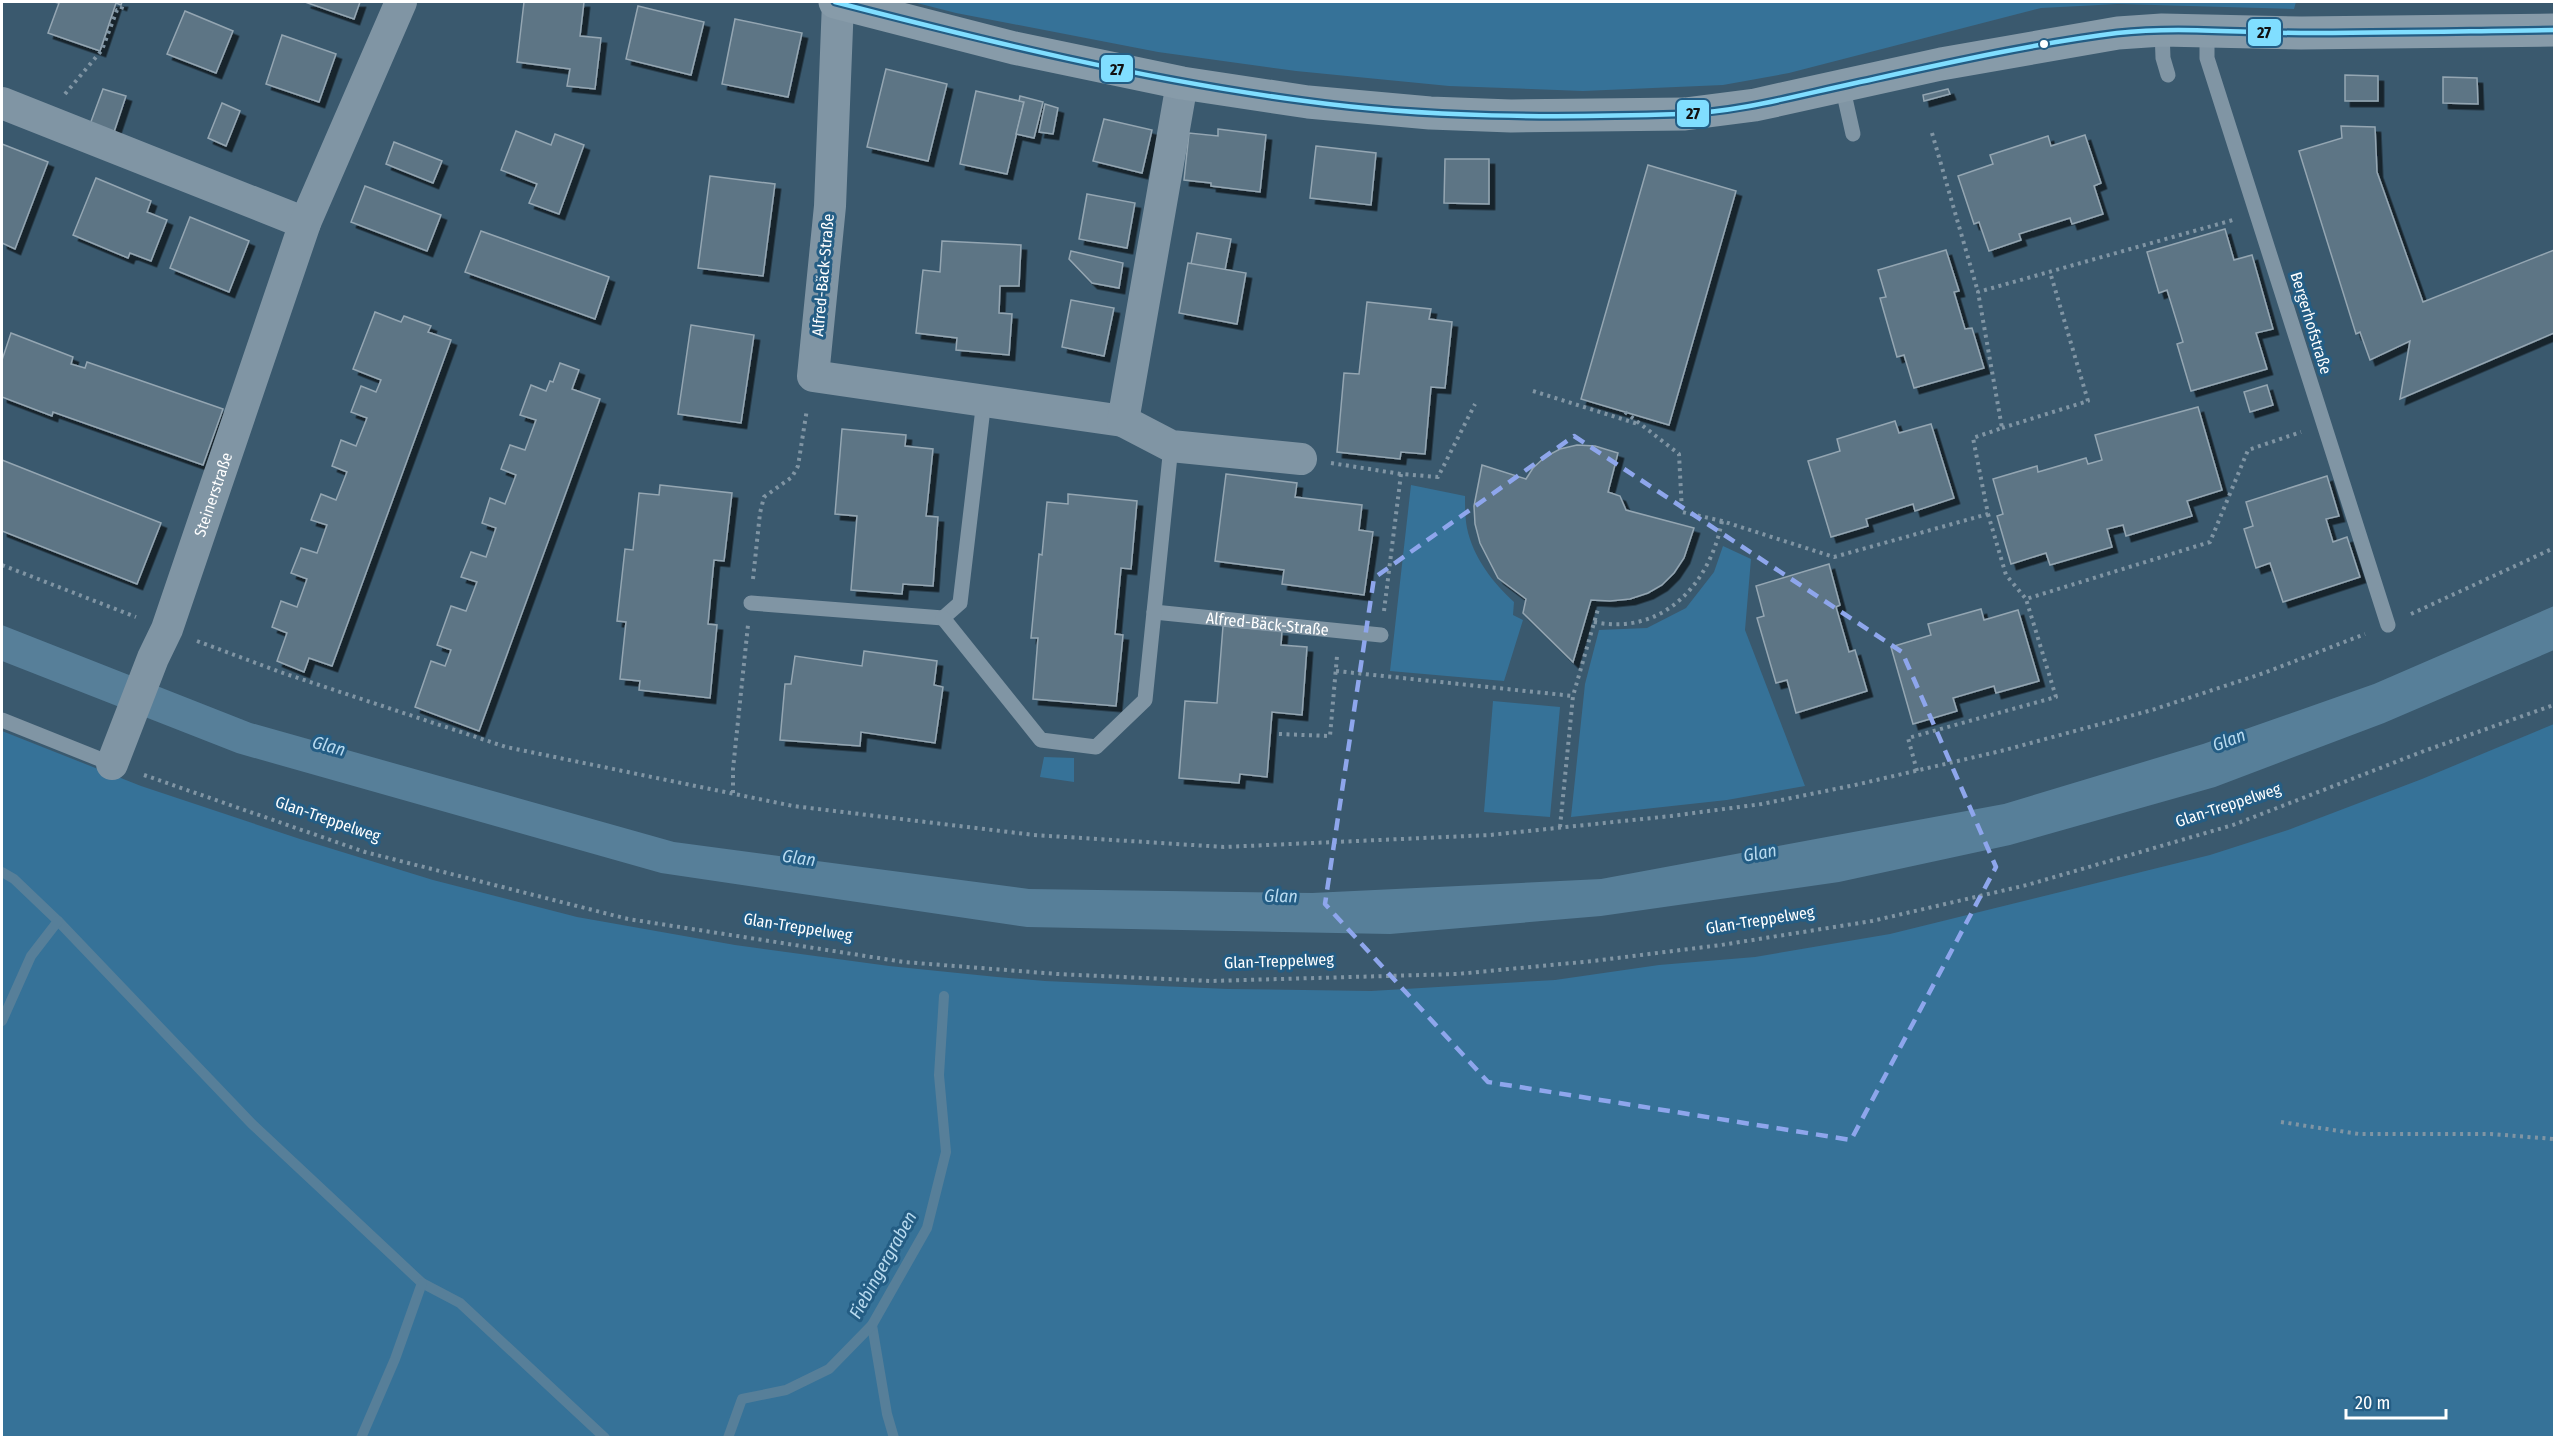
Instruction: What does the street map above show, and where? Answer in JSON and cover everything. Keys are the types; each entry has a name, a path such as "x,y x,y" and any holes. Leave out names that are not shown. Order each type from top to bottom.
{"street":[{"name":"Steinerstraße","path":"114,758 153,658 167,629 305,223 400,2"},
{"path":"836,2 1014,48 1182,83 1308,102 1430,113 1511,116 1685,114 1755,105 2044,44 2118,33 2162,30 2301,33 2554,30"},
{"name":"Alfred-Bäck-Straße","path":"836,2 830,206 813,376 1123,421 1171,446 1301,459"},
{"path":"1123,421 1182,83"},
{"path":"2,103 305,223"}],"lane":[{"path":"2162,30 2163,58 2168,75"},
{"name":"Bergerhofstraße","path":"2207,31 2207,58 2388,625"},
{"path":"1842,85 1853,134"},
{"path":"751,603 943,618 960,603 984,400"},
{"path":"943,618 1041,740 1096,747 1145,700 1171,446"},
{"name":"Alfred-Bäck-Straße","path":"1154,612 1381,635"},
{"path":"2,720 114,758"}],"path":[{"path":"62,98 102,50 117,10 121,10 124,2"},
{"path":"1932,133 1978,292 2002,428"},
{"path":"1978,292 2257,214"},
{"path":"1917,771 1908,738 2056,697 2026,599 2006,574 1988,514 1973,438 2088,401 2050,272"},
{"path":"1533,391 1641,425"},
{"path":"1301,459 1401,474 1438,477 1475,404"},
{"path":"1625,412 1679,454 1682,512 1722,521 1834,557 1988,514"},
{"path":"2026,599 2210,542 2248,450 2324,425"},
{"path":"1381,635 1401,474"},
{"path":"1594,622 1611,626 1647,619 1681,600 1706,570 1718,544 1722,521"},
{"path":"2,566 280,672 506,747 793,806 1034,835 1224,847 1490,835 1762,804 1917,771 2152,710 2264,673 2388,625 2554,548"},
{"path":"1560,827 1573,696 1598,609"},
{"path":"1279,734 1330,736 1339,631"},
{"path":"1336,671 1573,696"},
{"name":"Glan-Treppelweg","path":"114,758 365,852 628,919 904,962 1057,974 1210,981 1457,974 1721,945 1872,921 2026,885 2233,825 2554,705"},
{"path":"2281,1122 2359,1134 2492,1134 2554,1139"}],"highlighted area":[{"path":"1574,436 1902,652 1996,867 1851,1140 1488,1082 1325,904 1374,578"}],"shaded area":[{"path":"913,2 2296,2 2294,9 2118,4 2041,8 1789,73 1723,85 1583,91 1449,86 1296,71 1158,52 956,13"},
{"path":"1411,485 1465,496 1466,524 1474,549 1491,578 1514,602 1513,615 1523,620 1504,681 1390,671"},
{"path":"1723,546 1751,559 1745,630 1805,786 1727,800 1571,817 1585,684 1599,630 1647,628 1686,608 1714,572"},
{"path":"1493,701 1560,707 1550,817 1484,812"},
{"path":"2554,724 2554,1437 2,1437 2,731 141,786 300,839 433,880 577,917 735,945 889,966 997,977 1228,989 1371,991 1555,980 1659,965 1755,957 1890,934 2210,855 2288,830 2422,779"},
{"path":"1044,757 1074,758 1074,782 1040,777"}],"water":[{"name":"Glan","path":"2554,606 2554,650 2384,723 2215,787 2010,845 1839,882 1601,916 1390,934 1027,927 661,873 237,753 2,661 2,625 251,723 674,842 1029,889 1312,893 1601,879 2004,804 2203,744 2374,684"}],"building":[{"path":"54,2 122,2 121,5 116,3 100,51 48,33 59,3"},
{"path":"305,2 360,2 354,19"},
{"path":"524,2 584,2 580,36 601,38 595,89 567,86 570,69 517,62"},
{"path":"638,6 704,22 691,75 626,59"},
{"path":"185,11 233,31 216,73 167,54"},
{"path":"735,19 802,33 788,97 722,84"},
{"path":"282,35 336,54 319,102 266,84"},
{"path":"886,69 947,84 928,161 867,147"},
{"path":"2345,75 2378,76 2378,101 2345,101"},
{"path":"2443,77 2477,78 2478,104 2443,103"},
{"path":"103,89 126,96 113,135 89,127"},
{"path":"1948,89 1950,94 1924,101 1923,95"},
{"path":"976,91 1024,102 1007,174 960,164"},
{"path":"1020,96 1043,102 1034,138 1016,134 1024,102 1019,101"},
{"path":"222,103 240,111 226,146 208,138"},
{"path":"1045,104 1058,108 1053,134 1039,132"},
{"path":"1104,119 1152,130 1142,173 1093,161"},
{"path":"2341,126 2375,127 2377,172 2423,302 2554,250 2554,333 2400,399 2410,341 2370,360 2360,332 2356,334 2299,151 2342,138"},
{"path":"1218,129 1266,135 1260,192 1184,180 1189,133 1218,136"},
{"path":"516,131 551,145 555,134 584,145 559,214 529,203 537,184 501,170"},
{"path":"2085,135 2101,183 2094,186 2103,214 2072,224 2070,218 2019,234 2021,240 1989,251 1979,222 1974,224 1958,176 1993,164 1990,155 2048,136 2051,146"},
{"path":"394,142 442,161 433,183 386,164"},
{"path":"2,144 48,162 15,249 2,243"},
{"path":"1316,146 1376,153 1371,205 1310,198"},
{"path":"1445,159 1489,159 1489,204 1444,203"},
{"path":"1648,165 1736,191 1669,425 1581,399"},
{"path":"710,176 775,184 763,276 698,268"},
{"path":"96,178 151,201 147,212 167,220 151,261 130,253 128,258 73,235"},
{"path":"365,186 441,215 427,251 351,222"},
{"path":"1087,194 1135,203 1127,248 1079,239"},
{"path":"190,217 249,241 229,292 170,268"},
{"path":"2225,229 2234,260 2252,255 2273,329 2256,333 2267,369 2191,391 2177,344 2183,342 2167,290 2159,293 2147,252"},
{"path":"481,231 609,277 595,319 465,272"},
{"path":"1197,233 1231,239 1225,270 1191,264"},
{"path":"942,241 1021,245 1019,286 1000,286 999,313 1012,314 1009,355 956,350 957,338 916,333 923,270 940,272"},
{"path":"1946,250 1959,291 1954,292 1965,329 1972,328 1984,368 1914,388 1904,355 1897,357 1880,298 1886,297 1878,270"},
{"path":"1071,251 1123,263 1119,288 1092,283 1069,259"},
{"path":"1188,263 1246,273 1237,324 1179,313"},
{"path":"1071,300 1114,308 1104,356 1062,347"},
{"path":"1367,302 1431,309 1429,319 1452,322 1445,388 1431,387 1425,454 1401,452 1400,459 1337,452 1344,373 1359,374"},
{"path":"375,312 401,322 404,316 431,326 428,332 451,340 332,666 309,658 304,672 277,661 287,633 272,627 281,601 297,607 307,579 291,573 301,548 317,553 327,525 311,520 321,494 336,500 347,472 332,466 341,440 356,446 367,418 351,412 361,386 376,392 381,380 353,369"},
{"path":"691,325 754,335 741,423 678,414"},
{"path":"11,333 73,357 71,364 85,368 87,362 223,409 203,465 53,412 52,416 2,397 2,360"},
{"path":"560,363 579,370 572,389 600,399 479,731 415,707 431,661 445,666 451,650 437,645 451,606 466,611 477,582 461,577 471,552 486,557 496,528 482,523 490,498 505,504 516,475 501,469 510,445 525,450 536,420 520,415 531,385 546,391 550,381 553,382"},
{"path":"2267,385 2273,405 2250,412 2244,392"},
{"path":"2198,407 2222,490 2187,501 2192,516 2126,536 2123,525 2107,529 2112,547 2050,565 2046,553 2011,564 1997,516 2003,514 1993,479 2037,466 2038,472 2086,458 2088,464 2102,460 2095,435"},
{"path":"1895,421 1899,433 1931,424 1954,498 1915,511 1913,504 1866,519 1868,526 1831,537 1808,461 1840,451 1837,439"},
{"path":"842,429 906,435 905,446 933,449 926,516 938,517 933,586 903,584 902,594 851,590 857,516 835,514"},
{"path":"1577,445 1595,446 1618,453 1608,492 1620,496 1626,510 1694,528 1684,558 1662,585 1630,599 1591,600 1573,662 1523,613 1526,599 1498,578 1480,543 1475,524 1474,506 1482,465 1526,479 1533,468 1545,457 1560,449"},
{"path":"2,460 161,523 137,584 2,531"},
{"path":"1226,474 1297,483 1295,497 1362,505 1359,530 1373,532 1364,595 1282,584 1284,570 1215,561"},
{"path":"2327,476 2339,516 2326,519 2333,542 2347,537 2360,577 2283,602 2270,563 2256,568 2244,529 2253,526 2246,502"},
{"path":"660,485 732,493 724,561 714,560 708,624 717,625 710,698 639,690 640,681 620,679 626,622 617,621 625,549 633,550 639,493 659,495"},
{"path":"1068,494 1137,501 1131,569 1121,568 1115,634 1123,635 1116,706 1033,699 1038,638 1031,638 1039,554 1042,555 1047,502 1068,504"},
{"path":"1829,564 1840,605 1836,607 1849,652 1855,650 1867,691 1796,713 1787,680 1776,683 1757,618 1764,616 1756,586"},
{"path":"1981,609 1984,620 2018,610 2039,681 1996,693 1994,686 1953,698 1957,711 1913,724 1891,647 1931,635 1928,624"},
{"path":"1223,626 1282,631 1281,645 1307,647 1302,715 1272,712 1267,777 1240,774 1239,783 1179,778 1185,701 1217,703"},
{"path":"864,651 937,661 934,685 943,687 935,743 861,732 860,746 780,740 785,684 791,684 795,656 862,666"}],"waterway":[{"path":"2,872 14,879 58,921 252,1124 422,1283 460,1303 605,1438"},
{"path":"2,1021 31,956 58,921"},
{"name":"Fiebingergraben","path":"728,1438 742,1399 786,1390 829,1369 872,1325 927,1228 946,1152 939,1075 944,996"},
{"path":"361,1438 395,1359 422,1283"},
{"path":"872,1325 887,1414 894,1438"}],"transit line":[{"name":"27","path":"835,2 1068,59 1245,92 1351,107 1398,111 1539,116 1702,113 1766,103 2018,49 2140,31 2301,33 2554,30"}]}
